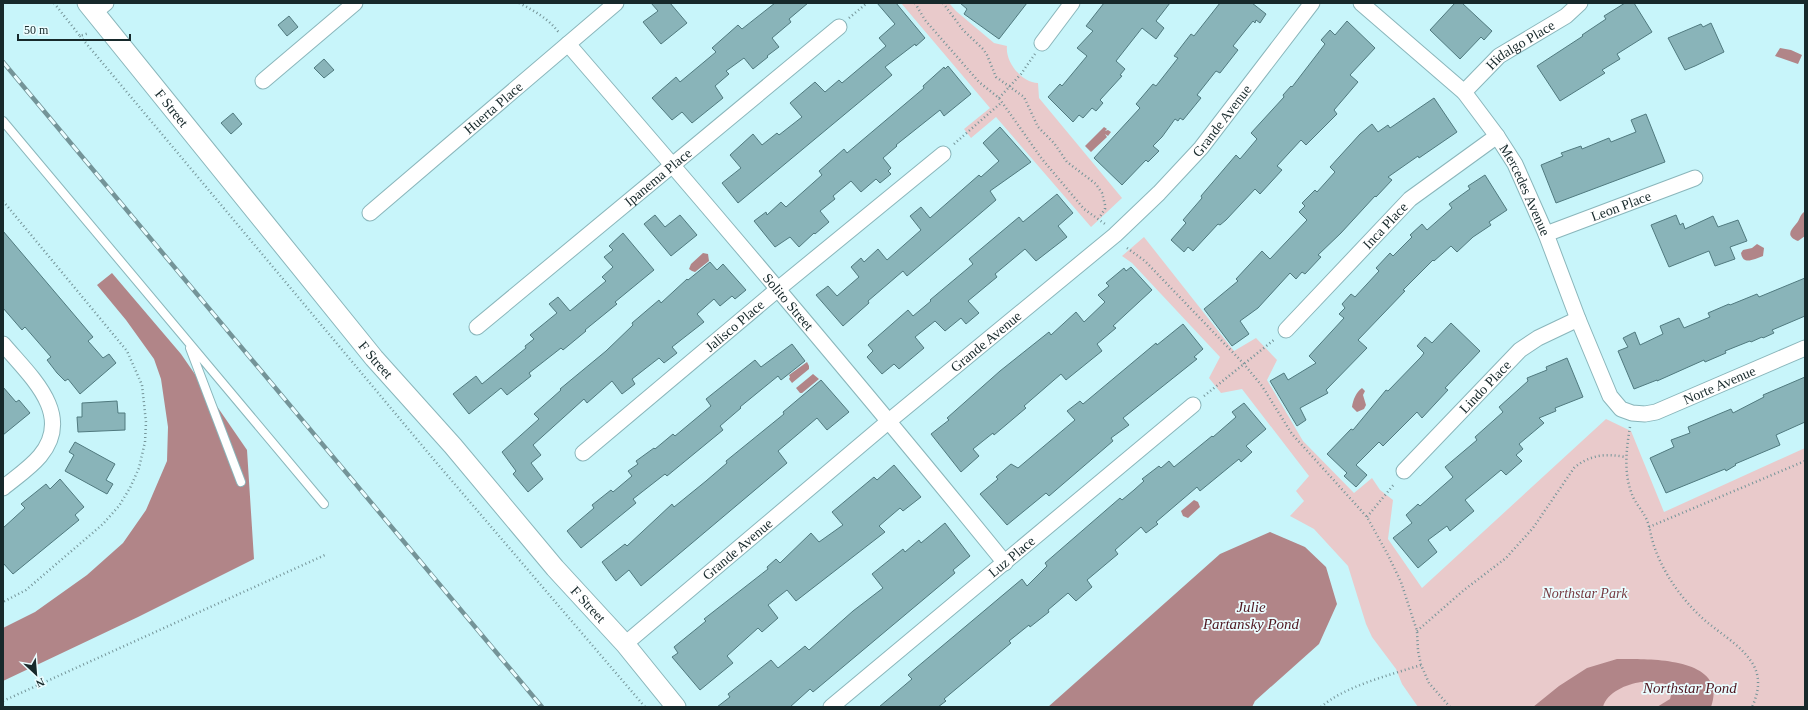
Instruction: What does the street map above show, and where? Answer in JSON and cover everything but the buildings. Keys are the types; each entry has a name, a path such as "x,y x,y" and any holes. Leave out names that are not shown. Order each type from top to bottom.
{"street":[{"path":"263,81 355,3"},
{"name":"Huerta Place","path":"370,212 616,3"},
{"path":"1042,44 1072,3"},
{"name":"Grande Avenue","path":"624,644 889,421 1115,235 1159,193 1201,148 1312,3"},
{"name":"Mercedes Avenue","path":"1362,3 1464,92 1497,136 1515,164 1546,234 1578,319 1610,396 1621,409 1632,413"},
{"name":"Hidalgo Place","path":"1464,92 1499,56 1566,16 1580,3"},
{"name":"F Street","path":"96,6 374,358 452,446 555,568 624,644 676,707"},
{"name":"Ipanema Place","path":"477,326 839,27"},
{"name":"Solito Street","path":"568,44 778,289 889,421 1005,563"},
{"name":"Inca Place","path":"1286,330 1410,199 1497,136"},
{"name":"Jalisco Place","path":"583,453 778,289 943,154"},
{"name":"Leon Place","path":"1546,234 1695,178"},
{"name":"Lindo Place","path":"1404,471 1520,350 1538,338 1578,319"},
{"path":"3,344 47,398 53,421 52,433 40,456 3,488"},
{"name":"Norte Avenue","path":"1632,413 1656,412 1805,348"},
{"name":"Luz Place","path":"830,707 1005,563 1193,405"}],"lane":[{"path":"3,121 324,504"},
{"path":"187,341 241,482"}],"path":[{"path":"54,3 80,36 89,33"},
{"path":"519,3 536,12 553,24 568,44"},
{"path":"839,27 867,3"},
{"path":"915,3 920,14 979,82 1002,102 1042,159 1084,209 1099,218 1105,224"},
{"path":"943,3 963,30 983,49 996,77 1024,97 1038,127 1054,143 1067,162 1096,184 1102,193 1105,205 1105,209 1099,218"},
{"path":"998,98 1021,74 1042,44"},
{"path":"943,154 1002,102"},
{"path":"3,201 127,351 142,385 146,422 145,442 139,468 130,488 119,506 103,524 26,590 3,602"},
{"path":"1127,248 1145,260 1244,364 1262,386 1292,434 1367,518 1401,582 1417,631 1418,651 1421,666 1429,683 1450,707"},
{"path":"1193,405 1286,330"},
{"path":"1632,413 1626,457 1629,484 1633,497 1643,513 1649,527 1660,562 1679,594 1709,626 1733,642 1754,666 1758,685 1756,698 1752,707"},
{"path":"1417,631 1464,590 1506,558 1533,528 1574,468 1582,461 1591,457 1613,454 1626,457"},
{"path":"1649,527 1805,461"},
{"path":"1367,518 1404,471"},
{"path":"3,701 325,555"},
{"path":"1321,707 1335,697 1373,681 1421,666"}],"green space":[{"path":"901,3 949,3 956,11 994,43 1007,46 1007,52 1012,65 1021,76 1032,82 1038,83 1039,98 1122,198 1091,227 996,117 971,138 964,129 990,108"},
{"name":"Northstar Park","path":"1144,237 1234,351 1256,338 1277,360 1267,380 1303,441 1354,493 1372,478 1380,490 1393,500 1388,539 1422,588 1606,419 1631,431 1664,512 1805,448 1805,707 1418,707 1402,684 1396,669 1372,637 1366,624 1348,566 1314,529 1290,516 1304,501 1296,491 1309,476 1242,389 1221,393 1209,378 1220,357 1132,263 1122,256"}],"water":[{"path":"1780,48 1791,50 1802,55 1798,64 1775,56"},
{"path":"1104,127 1107,129 1105,131 1108,130 1111,132 1108,136 1105,134 1107,137 1091,152 1085,146"},
{"path":"1804,212 1805,236 1798,241 1792,237 1790,233"},
{"path":"1757,244 1764,248 1763,256 1753,260 1746,260 1742,257 1741,253 1743,250 1752,248"},
{"path":"703,253 708,254 709,261 695,272 689,269 691,264"},
{"path":"112,273 181,354 247,450 254,559 138,617 3,681 3,628 35,612 87,575 123,543 146,510 167,461 168,427 161,379 154,359 126,320 97,285"},
{"path":"807,362 809,369 792,383 789,379 789,375"},
{"path":"813,374 819,379 800,393 796,388"},
{"path":"1362,388 1365,391 1363,395 1366,405 1364,409 1357,412 1352,407 1352,404 1356,394"},
{"path":"1194,500 1198,502 1200,507 1188,518 1183,516 1181,511"},
{"name":"Julie Partansky Pond","path":"1270,532 1305,547 1326,567 1337,604 1319,644 1255,701 1252,707 1048,707 1220,554"},
{"name":"Northstar Pond","path":"1617,659 1647,659 1665,661 1682,664 1697,669 1708,678 1713,690 1711,707 1657,707 1670,699 1672,691 1665,684 1649,684 1641,682 1624,687 1613,693 1605,702 1603,707 1533,707 1559,686 1587,668"}],"railway":[{"path":"3,62 542,707"}]}
